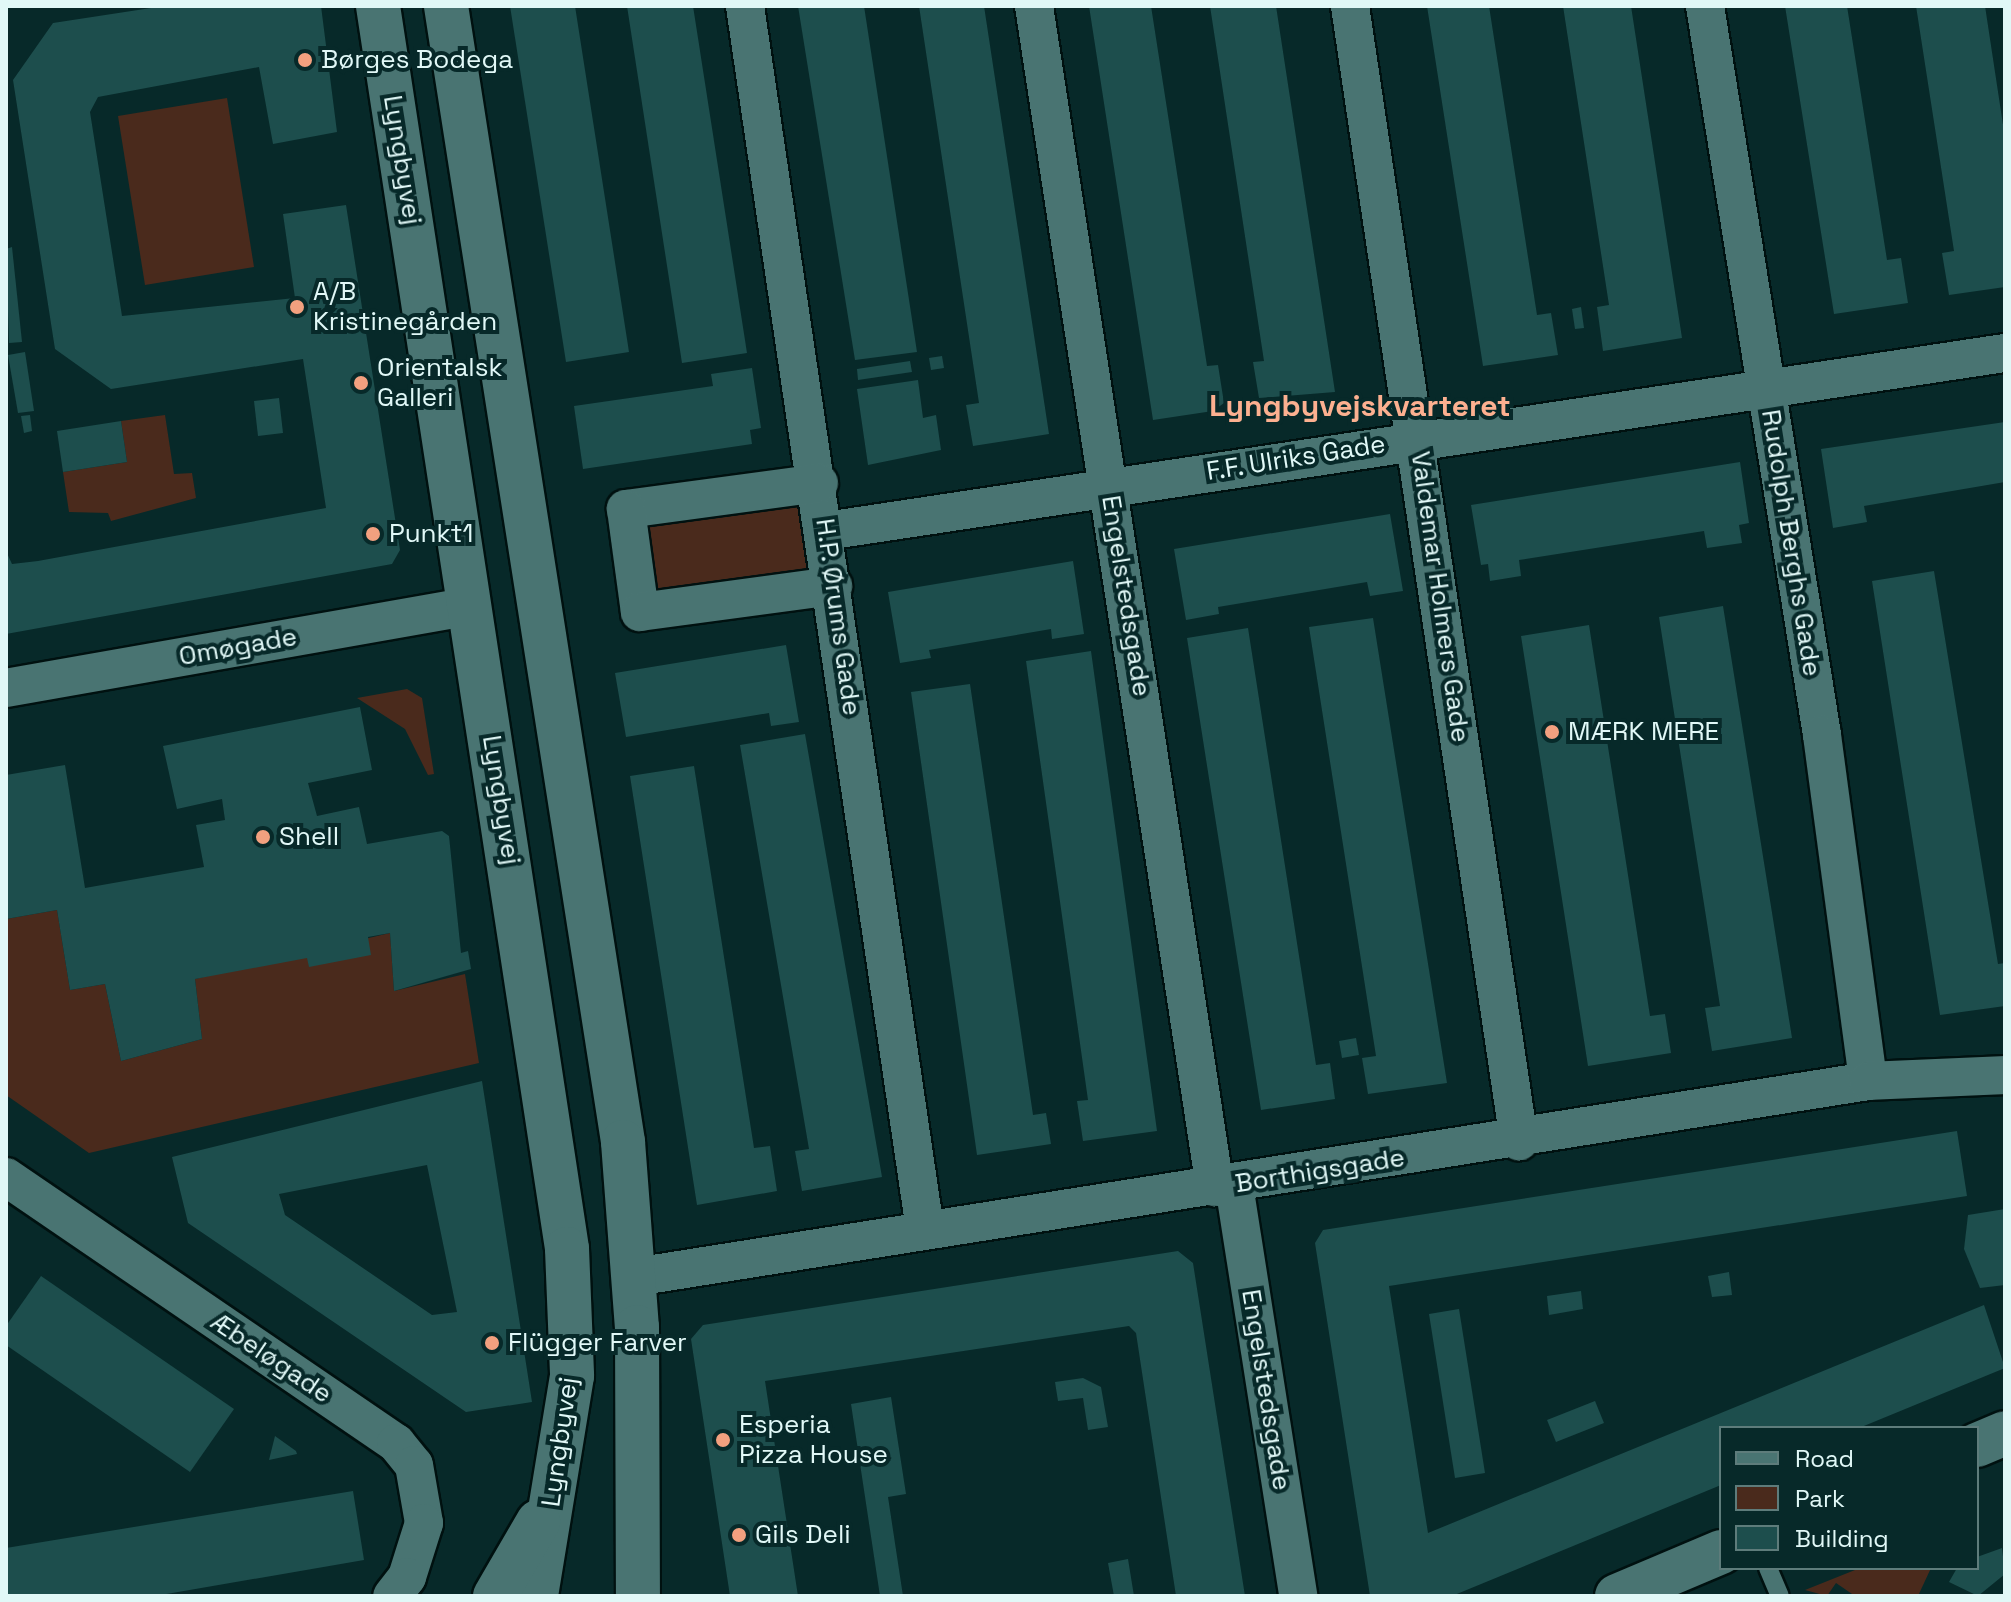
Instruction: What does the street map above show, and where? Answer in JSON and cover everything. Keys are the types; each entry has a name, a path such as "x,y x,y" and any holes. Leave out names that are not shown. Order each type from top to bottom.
{"street":[{"name":"Lyngbyvej","path":"378,6 567,1249 572,1376 536,1596"},
{"path":"446,6 623,1142 635,1277 638,1596"},
{"name":"H.P. Ørums Gade","path":"745,6 819,483 925,1229"},
{"name":"Engelstedsgade","path":"1034,6 1225,1186 1298,1596"},
{"name":"Valdemar Holmers Gade","path":"1350,6 1417,439 1519,1141"},
{"name":"Rudolph Berghs Gade","path":"1705,6 1765,385 1868,1081"},
{"name":"F.F. Ulriks Gade","path":"826,531 1765,385 2005,353"},
{"path":"819,483 626,509 640,612 833,586"},
{"name":"Omøgade","path":"6,688 471,606"},
{"name":"Borthigsgade","path":"635,1277 925,1229 1519,1141 1868,1081 2005,1075"},
{"name":"Æbeløgade","path":"6,1177 396,1443 414,1465 424,1523 407,1577 392,1596"},
{"path":"1979,1444 2005,1433"},
{"path":"495,1596 554,1495"},
{"path":"1617,1596 1719,1553"}],"lane":[{"path":"1769,1570 1780,1596"}],"green space":[{"path":"227,98 254,267 145,285 118,116"},
{"path":"165,415 174,474 192,473 196,498 111,521 108,513 69,512 63,472 127,462 121,421"},
{"path":"804,491 816,579 650,602 638,514"},
{"path":"407,689 422,698 434,774 428,775 405,729 357,698"},
{"path":"57,910 70,990 105,984 121,1061 202,1039 195,979 390,933 394,991 465,974 479,1063 89,1153 6,1095 6,919"},
{"path":"1855,1570 1930,1570 1918,1596 1855,1596 1836,1583 1827,1596 1805,1590"}],"building":[{"name":"A/B Kristinegården","path":"164,6 321,6 337,132 273,144 259,67 98,97 90,112 122,316 295,298 283,214 346,205 400,550 392,564 6,634 6,551 12,564 38,561 326,508 303,359 111,389 55,349 13,80 53,23"},
{"path":"510,6 575,6 629,352 566,362"},
{"path":"627,6 693,6 747,353 682,363"},
{"path":"798,6 864,6 917,352 855,360"},
{"path":"919,6 984,6 1049,434 973,446 966,405 979,403"},
{"path":"1089,6 1151,6 1207,366 1218,365 1224,403 1213,411 1153,420"},
{"path":"1210,6 1276,6 1335,392 1259,398 1253,362 1264,361"},
{"path":"1427,6 1489,6 1537,315 1551,313 1558,355 1483,366"},
{"path":"1563,6 1631,6 1682,338 1603,351 1597,307 1609,305"},
{"path":"1785,6 1847,6 1887,260 1901,258 1908,303 1834,314"},
{"path":"1916,6 1985,6 2005,138 2005,287 1949,295 1942,253 1954,251"},
{"path":"12,247 22,342 9,343 6,249"},
{"path":"1581,307 1584,328 1575,329 1572,309"},
{"path":"25,352 34,411 18,413 8,355"},
{"path":"942,356 944,368 931,370 929,358"},
{"path":"910,361 912,372 858,380 857,369"},
{"path":"752,368 761,428 750,430 752,444 583,469 574,406 713,386 711,374"},
{"path":"918,380 923,418 936,415 941,450 868,465 857,389"},
{"path":"279,398 283,433 258,436 254,401"},
{"path":"30,415 32,431 24,433 21,416"},
{"path":"121,421 127,462 63,472 57,431"},
{"path":"2005,422 2005,482 1864,506 1867,522 1833,528 1821,449"},
{"path":"1740,462 1749,523 1739,525 1742,543 1707,548 1704,531 1519,560 1521,576 1490,581 1488,564 1481,565 1471,505"},
{"path":"1390,514 1403,591 1370,596 1367,582 1218,607 1219,614 1186,620 1174,549"},
{"path":"1073,561 1084,634 1052,639 1051,629 929,650 931,658 900,663 888,592"},
{"path":"1934,571 1998,964 2005,963 2005,1006 1940,1015 1872,581"},
{"path":"1723,606 1792,1038 1712,1051 1705,1008 1720,1006 1659,617"},
{"path":"1373,618 1447,1083 1368,1094 1362,1058 1376,1056 1309,627"},
{"path":"1589,625 1650,1016 1665,1014 1671,1053 1588,1066 1521,636"},
{"path":"1248,628 1316,1065 1330,1063 1335,1099 1261,1110 1187,638"},
{"path":"786,645 799,722 771,726 769,713 626,737 615,673"},
{"path":"1091,651 1157,1131 1083,1141 1077,1101 1088,1100 1026,661"},
{"path":"970,684 1033,1115 1046,1113 1051,1144 977,1155 911,692"},
{"path":"360,707 372,770 308,783 317,816 359,807 367,844 442,831 449,836 461,953 468,951 471,969 394,991 390,933 368,937 371,955 309,967 307,958 195,979 202,1039 121,1061 105,984 70,990 57,910 6,919 6,775 65,765 85,888 204,867 196,825 225,820 222,799 177,809 163,746"},
{"path":"805,734 882,1177 802,1191 795,1151 809,1149 740,745"},
{"path":"694,766 754,1148 770,1146 777,1191 697,1205 630,776"},
{"path":"1356,1038 1359,1055 1342,1058 1339,1041"},
{"path":"482,1081 532,1402 466,1412 188,1223 172,1157","holes":["427,1165 457,1312 432,1315 285,1215 279,1194"]},
{"path":"1957,1131 1967,1196 1389,1286 1428,1533 1984,1305 2005,1368 1864,1426 1719,1426 1719,1486 1452,1596 1370,1596 1315,1243 1323,1230"},
{"path":"2005,1209 2005,1285 1980,1288 1964,1249 1968,1215"},
{"path":"1178,1251 1193,1263 1245,1596 1176,1596 1136,1333 1129,1326 765,1381 798,1596 730,1596 691,1339 703,1325"},
{"path":"1729,1272 1732,1295 1712,1297 1708,1276"},
{"path":"41,1276 234,1409 190,1472 6,1345 6,1326"},
{"path":"1581,1291 1583,1309 1549,1315 1547,1296"},
{"path":"1459,1309 1485,1473 1455,1478 1429,1314"},
{"path":"1083,1378 1101,1387 1108,1427 1088,1430 1083,1398 1058,1401 1055,1382"},
{"path":"891,1397 906,1494 888,1497 903,1596 880,1596 851,1404"},
{"path":"1595,1401 1604,1423 1556,1442 1547,1420"},
{"path":"275,1436 296,1451 297,1454 269,1460"},
{"path":"353,1491 364,1560 155,1596 6,1596 6,1548"},
{"path":"2002,1548 2005,1574 1978,1596 1949,1582 1956,1570 1979,1570 1979,1556"},
{"path":"1128,1559 1134,1596 1114,1596 1108,1563"}],"place":[{"name":"Børges Bodega","path":"305,60"},
{"name":"A/B Kristinegården","path":"297,307"},
{"name":"Orientalsk Galleri","path":"361,383"},
{"name":"Punkt1","path":"373,534"},
{"name":"MÆRK MERE","path":"1552,732"},
{"name":"Shell","path":"263,837"},
{"name":"Flügger Farver","path":"492,1343"},
{"name":"Esperia Pizza House","path":"723,1440"},
{"name":"Gils Deli","path":"739,1535"}],"district":[{"name":"Lyngbyvejskvarteret","path":"1360,406"}]}
